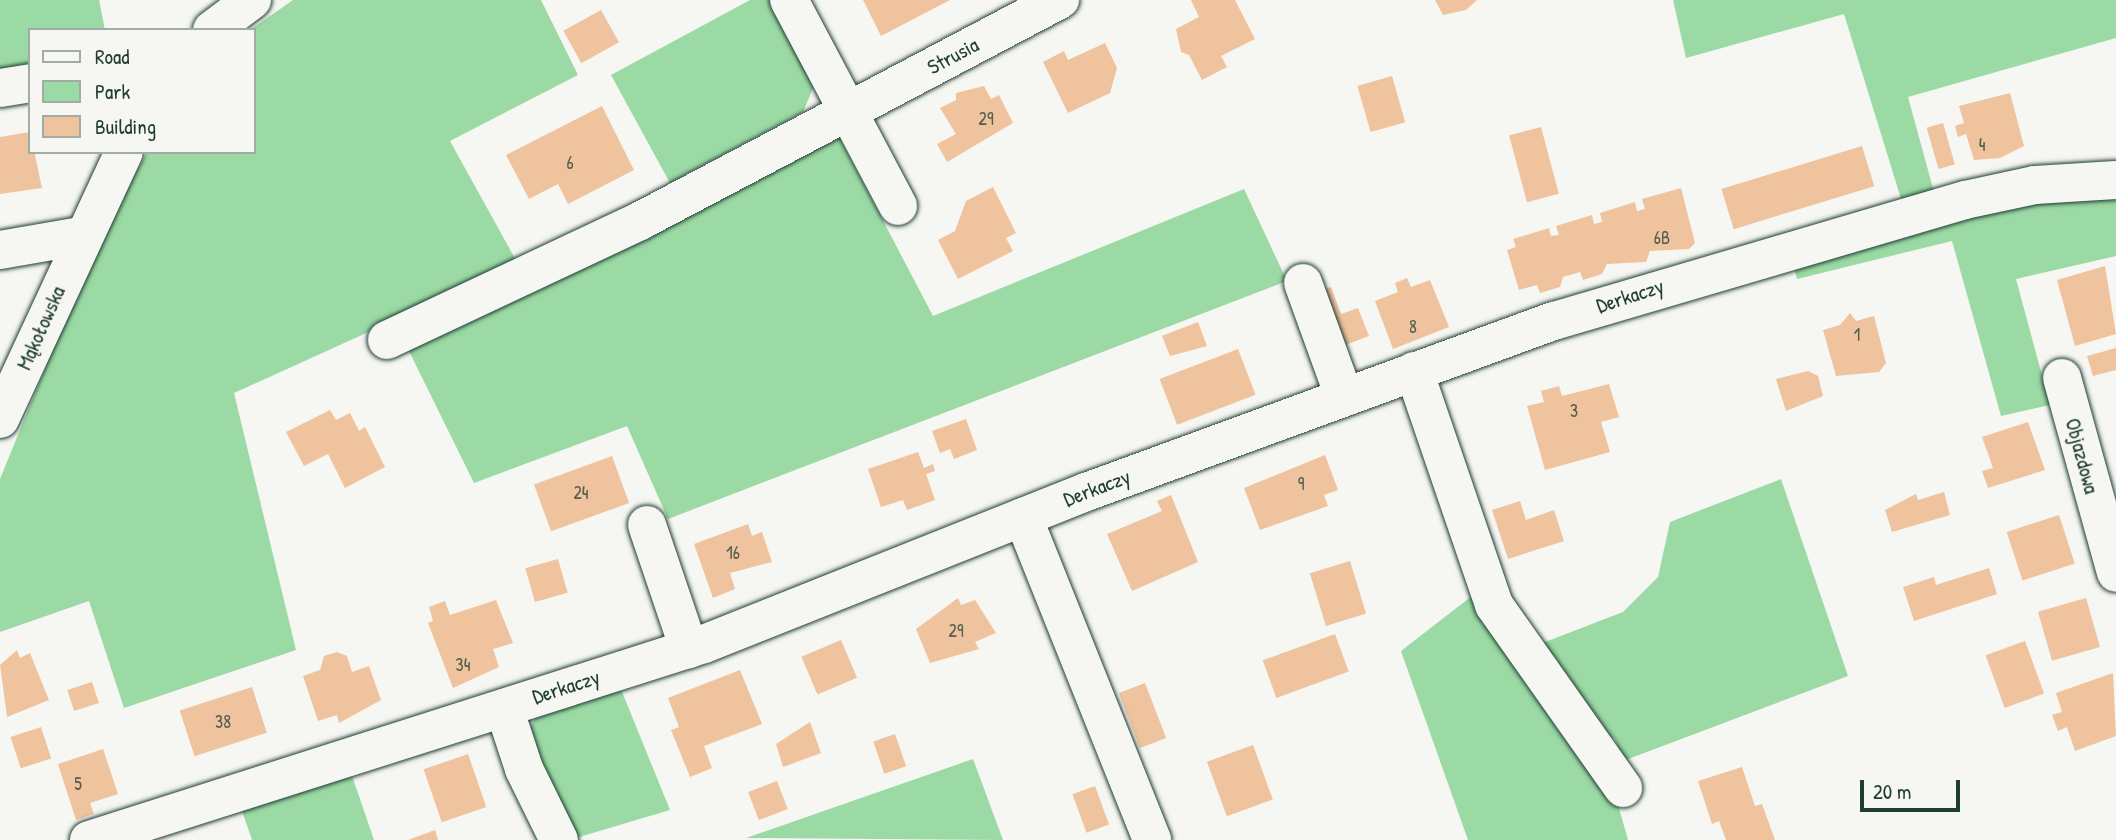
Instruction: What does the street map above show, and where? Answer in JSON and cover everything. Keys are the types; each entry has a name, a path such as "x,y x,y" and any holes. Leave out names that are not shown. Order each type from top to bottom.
{"street":[{"path":"215,28 252,0"},
{"path":"789,0 898,206"},
{"name":"Strusia","path":"387,340 640,220 1060,0"},
{"path":"0,88 28,83"},
{"name":"Mąkołowska","path":"0,419 81,236 123,154"},
{"name":"Derkaczy","path":"89,840 689,649 1023,517 1344,396 1721,267 1952,203 2035,185 2116,180"},
{"path":"0,250 81,236"},
{"path":"1303,283 1344,396"},
{"path":"1414,371 1494,605 1623,788"},
{"name":"Objazdowa","path":"2062,378 2116,573"},
{"path":"1023,517 1081,694 1152,840"},
{"path":"647,525 689,649"},
{"path":"504,708 524,769 559,840"}],"green space":[{"path":"0,0 99,0 105,28 28,28 28,72 0,77"},
{"path":"293,0 541,0 578,75 450,141 518,264 234,393 296,650 124,708 89,601 0,632 0,479 86,268 146,154 256,154 256,28 253,28"},
{"path":"750,0 772,0 814,86 803,112 670,183 611,75"},
{"path":"1673,0 2116,0 2116,38 1908,97 1934,192 1902,202 1844,14 1686,58"},
{"path":"836,131 933,316 1244,189 1287,281 668,519 627,426 474,483 404,341"},
{"path":"2116,192 2116,256 2016,279 2050,405 2001,416 1952,241 1797,279 1792,260 1969,207"},
{"path":"1781,479 1848,676 1623,761 1615,739 1587,722 1556,658 1540,644 1623,612 1658,577 1670,522"},
{"path":"1477,592 1617,801 1628,840 1468,840 1401,651"},
{"path":"618,682 670,810 569,840 524,737 541,709"},
{"path":"973,759 1003,840 746,838"},
{"path":"350,770 374,840 252,840 241,808"}],"building":[{"path":"863,0 950,0 881,36"},
{"path":"1191,0 1235,0 1255,39 1221,56 1227,67 1202,80 1189,55 1181,52 1176,29 1199,17"},
{"path":"1435,0 1477,0 1466,10 1443,15"},
{"path":"601,10 619,42 581,63 563,31"},
{"path":"1105,43 1117,68 1110,93 1068,113 1043,62 1064,51 1068,60"},
{"path":"1392,76 1405,122 1371,132 1357,86"},
{"path":"984,86 991,99 999,95 1013,123 947,162 937,144 956,134 940,108 956,100 956,93"},
{"path":"2010,93 2024,146 2000,158 1974,160 1966,134 1958,137 1955,126 1964,123 1959,106"},
{"path":"602,106 634,170 568,204 558,184 529,199 506,155"},
{"path":"1943,123 1955,164 1939,169 1927,128"},
{"path":"1541,127 1559,194 1527,202 1509,136"},
{"path":"28,132 28,154 35,154 42,188 0,194 0,137"},
{"path":"1862,146 1874,186 1734,229 1721,189"},
{"path":"993,187 1016,233 1006,238 1013,251 958,279 938,240 955,231 966,201"},
{"path":"1681,188 1695,243 1689,249 1650,251 1646,262 1607,264 1602,274 1583,280 1580,272 1563,277 1560,287 1540,293 1537,285 1519,290 1507,250 1516,247 1513,239 1549,228 1551,236 1559,235 1556,226 1592,215 1594,224 1602,222 1600,213 1635,202 1637,211 1645,209 1642,199"},
{"path":"2105,266 2116,334 2075,346 2057,280"},
{"path":"1407,278 1411,287 1430,280 1449,327 1393,349 1375,301 1398,292 1395,283"},
{"path":"1331,287 1341,314 1358,308 1369,336 1340,347 1319,291"},
{"path":"1850,313 1856,321 1874,316 1886,363 1879,372 1836,376 1823,330 1840,325"},
{"path":"1198,322 1207,346 1170,356 1162,336"},
{"path":"2116,348 2116,370 2093,376 2087,356"},
{"path":"1238,349 1256,395 1177,425 1160,379"},
{"path":"1808,371 1818,376 1823,396 1786,411 1776,379"},
{"path":"1609,384 1619,417 1601,422 1610,452 1545,470 1527,406 1544,402 1541,391 1559,386 1562,396"},
{"path":"330,410 336,420 350,413 359,431 365,427 385,467 345,488 328,454 304,466 286,432"},
{"path":"966,419 977,450 954,459 950,449 940,453 932,431"},
{"path":"2028,422 2045,470 1988,488 1982,471 1993,468 1982,437"},
{"path":"918,452 924,468 933,464 935,471 926,474 935,500 907,510 903,500 881,507 868,469"},
{"path":"1325,455 1338,490 1324,495 1328,506 1260,530 1244,488"},
{"path":"612,456 629,503 551,531 534,484"},
{"path":"1944,492 1950,515 1892,532 1885,510 1916,494 1918,500"},
{"path":"1171,495 1198,562 1132,591 1107,534 1162,511 1157,501"},
{"path":"1520,501 1526,520 1554,510 1564,541 1508,559 1492,510"},
{"path":"2059,515 2075,564 2022,580 2007,532"},
{"path":"748,524 752,536 762,532 772,562 730,573 735,589 713,598 694,544"},
{"path":"558,559 568,593 535,602 525,568"},
{"path":"1350,561 1366,614 1326,626 1310,573"},
{"path":"1989,568 1997,594 1914,621 1903,587 1934,577 1936,585"},
{"path":"958,598 961,605 975,600 996,633 975,642 979,649 930,663 916,629"},
{"path":"2086,598 2100,647 2052,661 2038,612"},
{"path":"496,600 513,643 493,649 499,667 453,688 428,623 433,621 429,607 445,601 450,615"},
{"path":"1335,634 1349,672 1276,698 1263,660"},
{"path":"841,640 857,678 817,695 801,657"},
{"path":"2025,641 2044,694 2005,708 1986,655"},
{"path":"17,650 20,658 30,653 49,700 7,717 0,665"},
{"path":"337,652 347,656 352,672 369,666 381,700 339,723 337,715 318,721 303,676 320,670 324,656"},
{"path":"740,670 762,724 704,746 712,768 690,777 671,730 679,727 668,698"},
{"path":"2113,673 2116,736 2075,751 2067,727 2058,731 2052,715 2062,712 2056,693"},
{"path":"92,682 99,703 74,711 67,690"},
{"path":"1145,683 1166,738 1140,748 1119,693"},
{"path":"252,687 267,733 195,756 180,710"},
{"path":"810,722 821,753 783,767 776,744"},
{"path":"41,727 51,758 21,768 11,737"},
{"path":"895,734 906,766 884,774 873,741"},
{"path":"1253,745 1273,800 1227,816 1207,762"},
{"path":"103,749 118,794 90,803 94,814 76,820 58,764"},
{"path":"468,754 486,807 442,822 424,769"},
{"path":"1742,767 1755,806 1762,804 1775,840 1726,840 1719,821 1712,824 1698,781"},
{"path":"777,781 788,809 759,820 748,792"},
{"path":"1095,786 1109,825 1086,833 1072,794"},
{"path":"435,830 438,840 408,840"}]}
